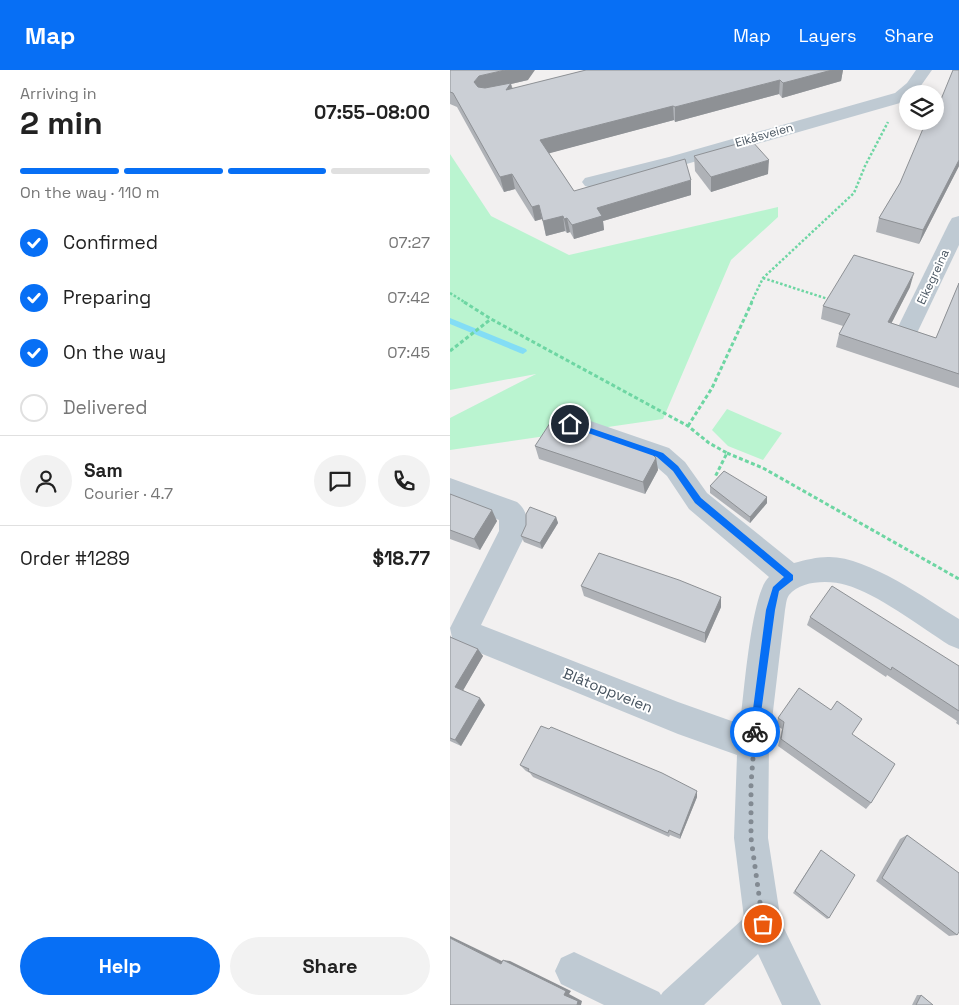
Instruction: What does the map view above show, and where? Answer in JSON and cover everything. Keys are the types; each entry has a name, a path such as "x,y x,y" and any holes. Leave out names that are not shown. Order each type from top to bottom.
{"street":[{"name":"Eikåsveien","path":"915,85 924,70"},
{"name":"Eikåsveien","path":"592,182 676,161 899,98"},
{"name":"Eikegreina","path":"907,331 959,223"},
{"path":"570,424 660,455 676,469 698,501 790,577"},
{"name":"Blåtoppveien","path":"450,489 507,510 513,515 513,531 464,632 678,718 753,745"},
{"path":"802,1005 763,924 751,838 753,745 770,610 776,589 790,577 807,572 829,569 851,574 883,588 959,635"},
{"path":"676,1005 763,924"},
{"path":"574,971 646,1005"}],"path":[{"path":"688,426 716,380 763,278 854,193 865,166 899,101"},
{"path":"763,278 833,300"},
{"path":"450,293 491,319 688,426 709,443 727,453 763,468 959,579"},
{"path":"450,350 491,319"},
{"path":"698,501 715,476 727,453"}],"green space":[{"path":"450,154 491,216 569,255 778,207 778,217 731,260 663,419 450,450 450,418 536,374 450,390"},
{"path":"727,409 782,433 763,460 728,446 712,430"}],"building":[{"path":"450,70 505,70 479,76 474,82 478,87 485,88 511,83 506,90 586,70 832,70 783,83 780,80 540,140 574,191 685,159 691,180 597,208 602,216 572,225 563,216 543,221 539,205 532,207 512,174 500,177 453,93 450,92"},
{"path":"953,70 959,70 959,160 923,230 879,218 900,183 922,130 944,130 944,92"},
{"path":"751,140 769,160 711,177 694,156"},
{"path":"854,255 914,273 888,322 936,338 959,283 959,374 839,334 850,314 823,306"},
{"path":"552,420 649,451 656,458 643,482 535,446"},
{"path":"724,471 767,497 750,517 710,486"},
{"path":"450,494 492,510 474,539 450,530"},
{"path":"530,507 556,517 540,543 521,536 526,525 526,514"},
{"path":"599,553 679,580 721,597 705,633 581,586"},
{"path":"832,586 959,666 959,711 892,667 891,670 810,617"},
{"path":"450,637 478,649 455,687 480,698 455,740 450,738"},
{"path":"799,688 831,710 837,701 862,719 852,734 895,764 871,803 781,739 784,722 778,718"},
{"path":"541,726 549,729 551,727 662,773 697,791 680,835 669,830 668,833 528,771 529,769 520,765"},
{"path":"907,835 959,873 959,932 957,935 882,878"},
{"path":"821,850 855,875 829,918 795,891"},
{"path":"450,938 501,964 503,960 566,991 564,995 578,1001 577,1005 450,1005"},
{"path":"921,995 933,1005 916,1005"}],"waterway":[{"path":"450,321 523,351"}],"way so far":[{"path":"755,732 751,784 751,838 763,924"}],"route":[{"path":"570,424 660,455 676,469 698,501 790,577 776,589 770,610 755,732"}]}
